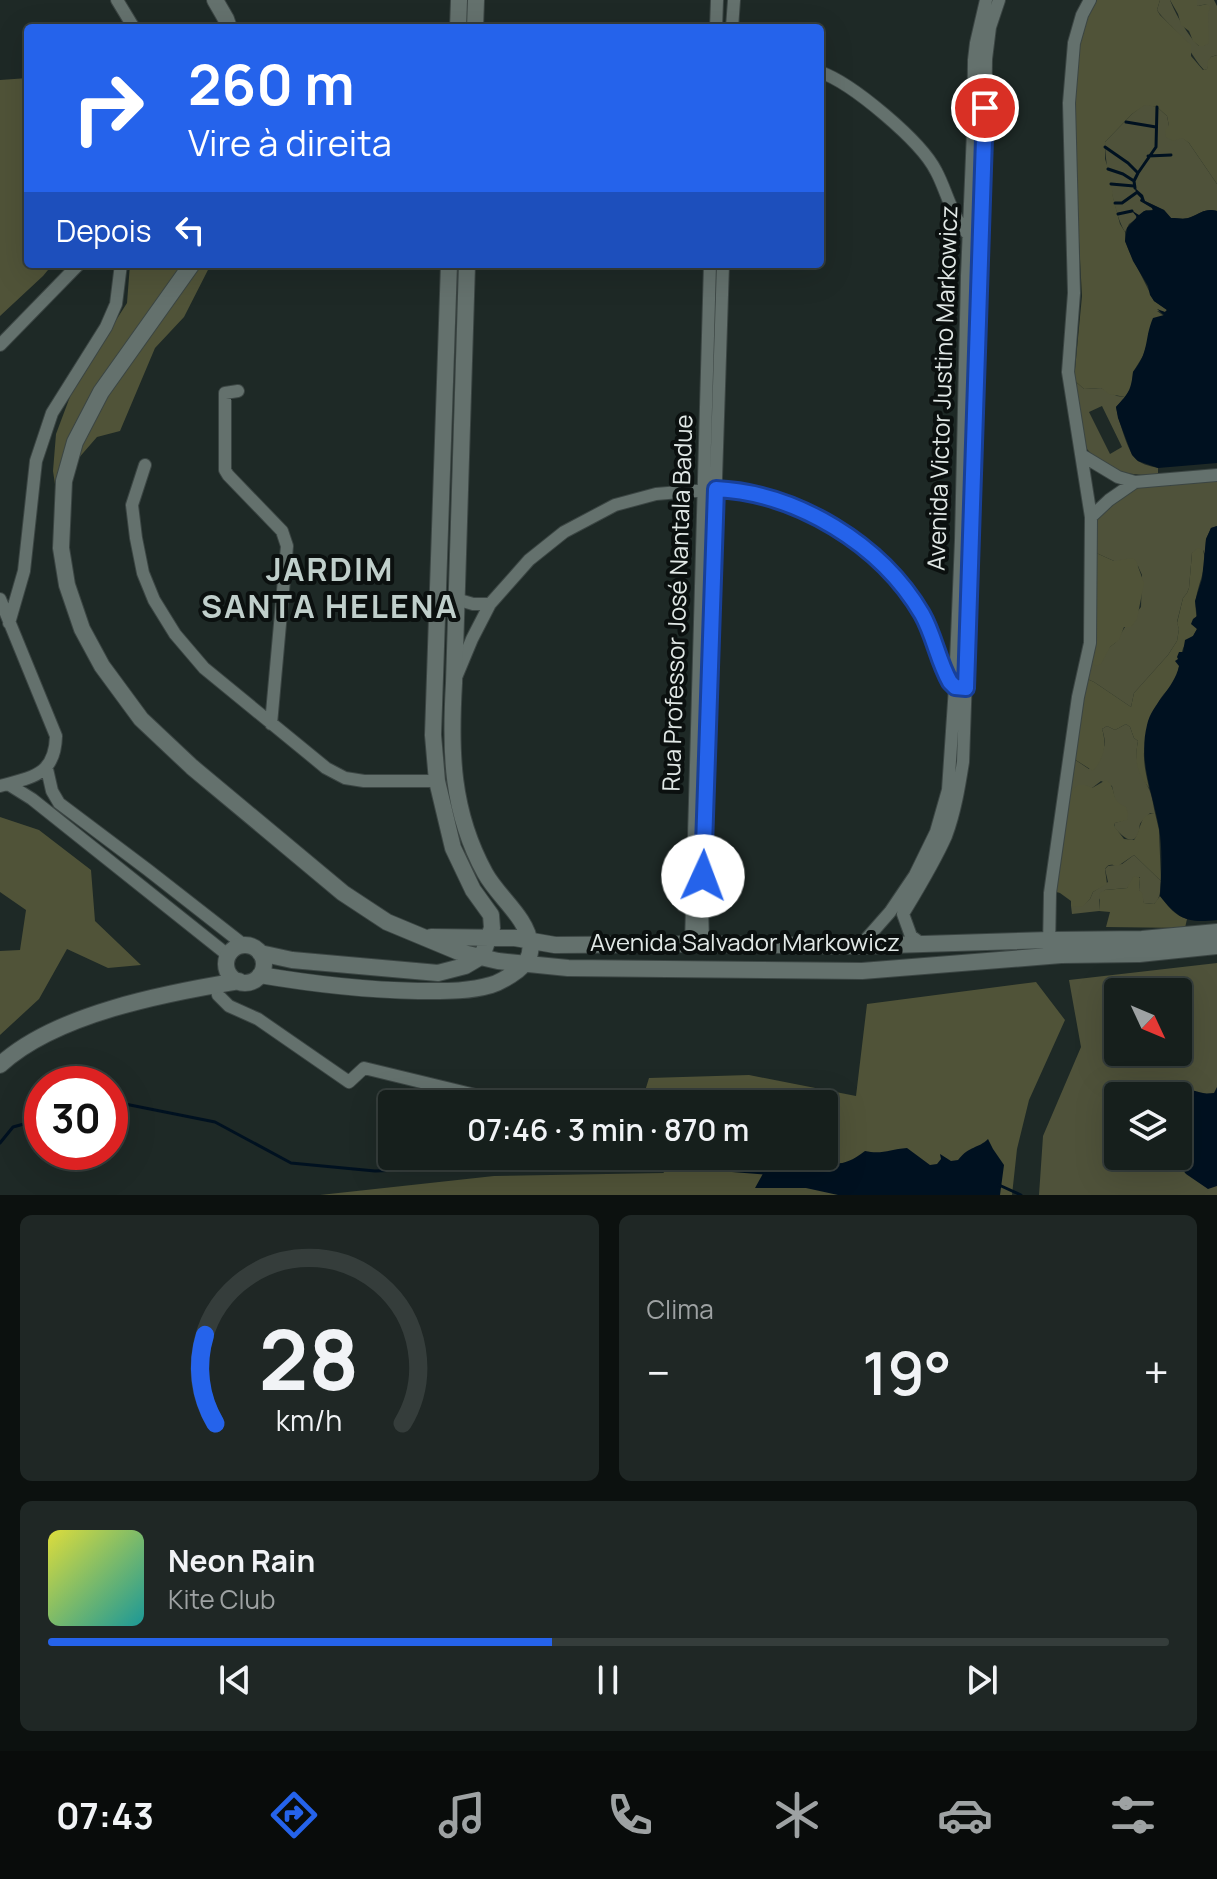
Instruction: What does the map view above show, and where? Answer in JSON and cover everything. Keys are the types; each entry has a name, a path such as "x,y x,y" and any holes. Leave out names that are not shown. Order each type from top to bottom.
{"street":[{"path":"117,0 132,24"},
{"path":"215,0 227,24"},
{"path":"458,24 459,0"},
{"path":"475,24 476,0"},
{"path":"716,24 717,0"},
{"path":"732,24 734,0"},
{"name":"Avenida Victor Justino Markowicz","path":"860,946 897,913 929,870 946,835 959,790 963,762 960,688 974,401 974,60 986,0"},
{"name":"Avenida Victor Justino Markowicz","path":"975,236 986,59 990,27 999,0"},
{"path":"1049,948 1050,893 1078,697 1090,643 1091,517 1068,372 1074,293 1069,103 1074,43 1090,0"},
{"path":"824,74 866,99 918,146 932,162 961,227 975,236"},
{"path":"0,345 75,268"},
{"path":"9,623 24,571 36,461 52,413 106,327 116,304 120,268"},
{"name":"Avenida Salvador Markowicz","path":"189,268 101,392 75,442 64,481 61,548 67,585 82,629 102,666 141,719 192,767 343,893 378,917 459,952 568,968 862,971 1049,948 1217,932"},
{"path":"208,986 237,947 244,945 260,953 292,960 438,973 465,966 482,956 490,938 491,915 473,890 453,848 437,781 433,735 449,268"},
{"path":"260,975 372,990 457,992 492,985 508,977 525,964 531,953 524,925 485,874 470,840 457,791 451,735 467,268"},
{"name":"Rua Professor José Nantala Badue","path":"697,944 702,906 710,268"},
{"name":"Rua Professor José Nantala Badue","path":"709,489 723,268"},
{"path":"238,391 225,393 225,470 282,531 287,546 271,724"},
{"path":"1083,456 1118,477 1135,482 1217,475"},
{"path":"145,465 132,505 143,573 154,600 175,634 204,668 326,768 345,778 437,781"},
{"path":"1091,517 1135,482"},
{"path":"454,683 490,604 529,560 564,532 615,505 656,494 709,489 742,492 779,502 816,515 849,536 889,569 906,588 928,624 946,675 960,688"},
{"path":"0,599 56,736 56,748 47,769 33,778 4,785"},
{"path":"456,599 473,604 490,604"},
{"path":"433,735 451,735"},
{"path":"47,769 52,791 59,803 244,945"},
{"path":"4,785 32,799 137,882 225,962 230,974 239,981"},
{"path":"137,882 148,870"},
{"path":"897,913 911,936 922,944"},
{"path":"524,925 573,946"},
{"name":"Avenida Salvador Markowicz","path":"421,937 515,938 573,946 922,944 1139,954 1217,946"},
{"path":"640,967 633,955 642,945"},
{"path":"0,1065 22,1048 60,1027 107,1010 208,986 251,982 260,975 264,964 260,953"},
{"path":"208,986 229,1006 258,1019 349,1082 364,1068 454,1090"}],"green space":[{"path":"1097,0 1160,0 1157,10 1160,15 1191,45 1191,56 1203,70 1207,69 1211,57 1217,55 1217,184 1189,143 1182,138 1173,141 1166,137 1165,130 1169,126 1167,116 1157,107 1145,105 1105,142 1105,159 1125,241 1154,301 1167,310 1157,311 1164,316 1148,334 1143,356 1133,372 1132,387 1125,397 1109,394 1101,388 1084,389 1074,380 1082,296 1073,131 1079,46 1086,21"},
{"path":"1160,0 1170,0 1191,36 1199,46 1204,46 1207,4 1198,6 1197,0 1214,0 1217,6 1217,55 1211,57 1207,69 1204,70 1157,10"},
{"path":"1170,0 1197,0 1198,6 1207,4 1210,7 1209,43 1199,46 1193,41 1189,31 1181,25"},
{"path":"24,78 24,268 50,268 0,316 0,80"},
{"path":"1145,104 1157,107 1167,116 1169,126 1189,143 1217,184 1217,211 1171,218 1164,210 1136,193 1153,211 1146,210 1139,216 1132,210 1136,219 1125,232 1111,188 1105,142"},
{"path":"130,268 209,268 184,317 155,348 120,431 97,437 77,460 60,518 53,471 56,434 74,386 127,303"},
{"path":"1076,382 1084,389 1101,388 1125,397 1116,407 1129,447 1139,461 1158,468 1158,474 1136,474 1105,465 1082,442","holes":["1102,406 1122,447 1110,454 1089,412"]},
{"path":"1217,477 1217,526 1211,528 1206,539 1205,554 1203,550 1192,553 1189,588 1177,622 1177,641 1134,693 1131,707 1085,678 1090,662 1115,643 1141,607 1142,575 1138,566 1114,561 1094,552 1095,525 1100,512 1130,487"},
{"path":"1198,548 1203,550 1204,562 1196,601 1197,629 1185,644 1176,679 1159,701 1152,720 1144,752 1149,788 1138,766 1138,741 1126,724 1115,730 1107,726 1102,729 1104,751 1093,771 1071,757 1085,678 1131,707 1134,693 1177,641 1177,623 1183,598 1189,588 1192,553"},
{"path":"1094,552 1114,561 1133,558 1144,583 1137,619 1131,627 1124,627 1119,640 1110,647 1101,664 1096,666 1090,662"},
{"path":"1126,724 1138,741 1138,765 1155,813 1150,813 1142,821 1137,836 1131,840 1114,827 1115,823 1127,819 1115,800 1112,786 1101,781 1092,788 1068,794 1071,757 1089,769 1104,746 1102,729 1107,726 1115,730"},
{"path":"1106,780 1117,801 1126,807 1127,820 1114,826 1124,839 1134,840 1143,819 1155,813 1159,830 1161,881 1134,855 1118,866 1108,866 1105,869 1107,884 1093,892 1082,907 1071,906 1071,901 1053,891 1068,794 1078,785 1092,788"},
{"path":"0,817 39,830 91,870 95,921 141,965 108,968 67,949 39,999 0,1035 0,951 20,950 26,910 0,892"},
{"path":"1134,855 1161,881 1159,896 1154,904 1144,903 1139,890 1140,877 1127,888 1105,890 1099,900 1099,911 1072,914 1071,906 1082,906 1093,892 1108,882 1105,869 1108,866 1122,864"},
{"path":"1134,876 1140,878 1139,890 1144,903 1154,904 1160,896 1175,913 1187,919 1185,928 1106,927 1110,912 1099,911 1100,893 1127,888"},
{"path":"1217,963 1217,1195 1039,1195 1043,1136 1081,1047 1069,980"},
{"path":"1036,982 1065,1020 1029,1100 1017,1149 1012,1195 320,1195 494,1176 664,1173 662,1170 838,1170 838,1092 856,1096 867,1004"},
{"path":"749,1075 825,1090 645,1090 649,1078"}],"water":[{"path":"1135,188 1145,201 1164,210 1171,218 1217,211 1217,463 1158,468 1138,461 1132,455 1118,418 1116,407 1127,395 1153,318 1164,315 1157,309 1167,310 1150,295 1125,241 1127,228 1137,217 1132,211 1139,215 1153,210 1140,201"},
{"path":"1217,526 1217,920 1198,921 1178,915 1160,896 1160,837 1144,752 1147,725 1153,710 1173,682 1179,666 1175,661 1179,652 1183,652 1185,640 1193,636 1197,629 1191,624 1197,616 1195,601 1202,579 1206,539 1211,528"},
{"path":"1217,1087 1217,1186 1208,1189 1183,1170 1192,1170 1192,1090 1214,1093"},
{"path":"988,1139 1004,1165 1000,1195 838,1195 806,1188 755,1188 765,1170 838,1170 838,1163 865,1151 907,1148 930,1165 937,1164 940,1154 951,1161 958,1160"}],"waterway":[{"path":"1135,188 1138,173 1156,147 1157,107"},
{"path":"1126,122 1156,127"},
{"path":"1105,147 1138,173"},
{"path":"1148,156 1171,155"},
{"path":"1108,169 1134,181"},
{"path":"1111,184 1134,186"},
{"path":"1115,203 1122,203 1136,193"},
{"path":"1118,214 1132,211"},
{"path":"128,1105 215,1122 291,1163 375,1171 700,1168 765,1173"},
{"path":"0,1143 13,1127 24,1124"},
{"path":"999,1185 1021,1195"}],"district":[{"name":"JARDIM SANTA HELENA","path":"330,588"}],"route":[{"path":"703,876 716,489 742,492 816,515 849,536 889,569 906,588 928,624 950,682 955,687 966,688 985,108"}]}
